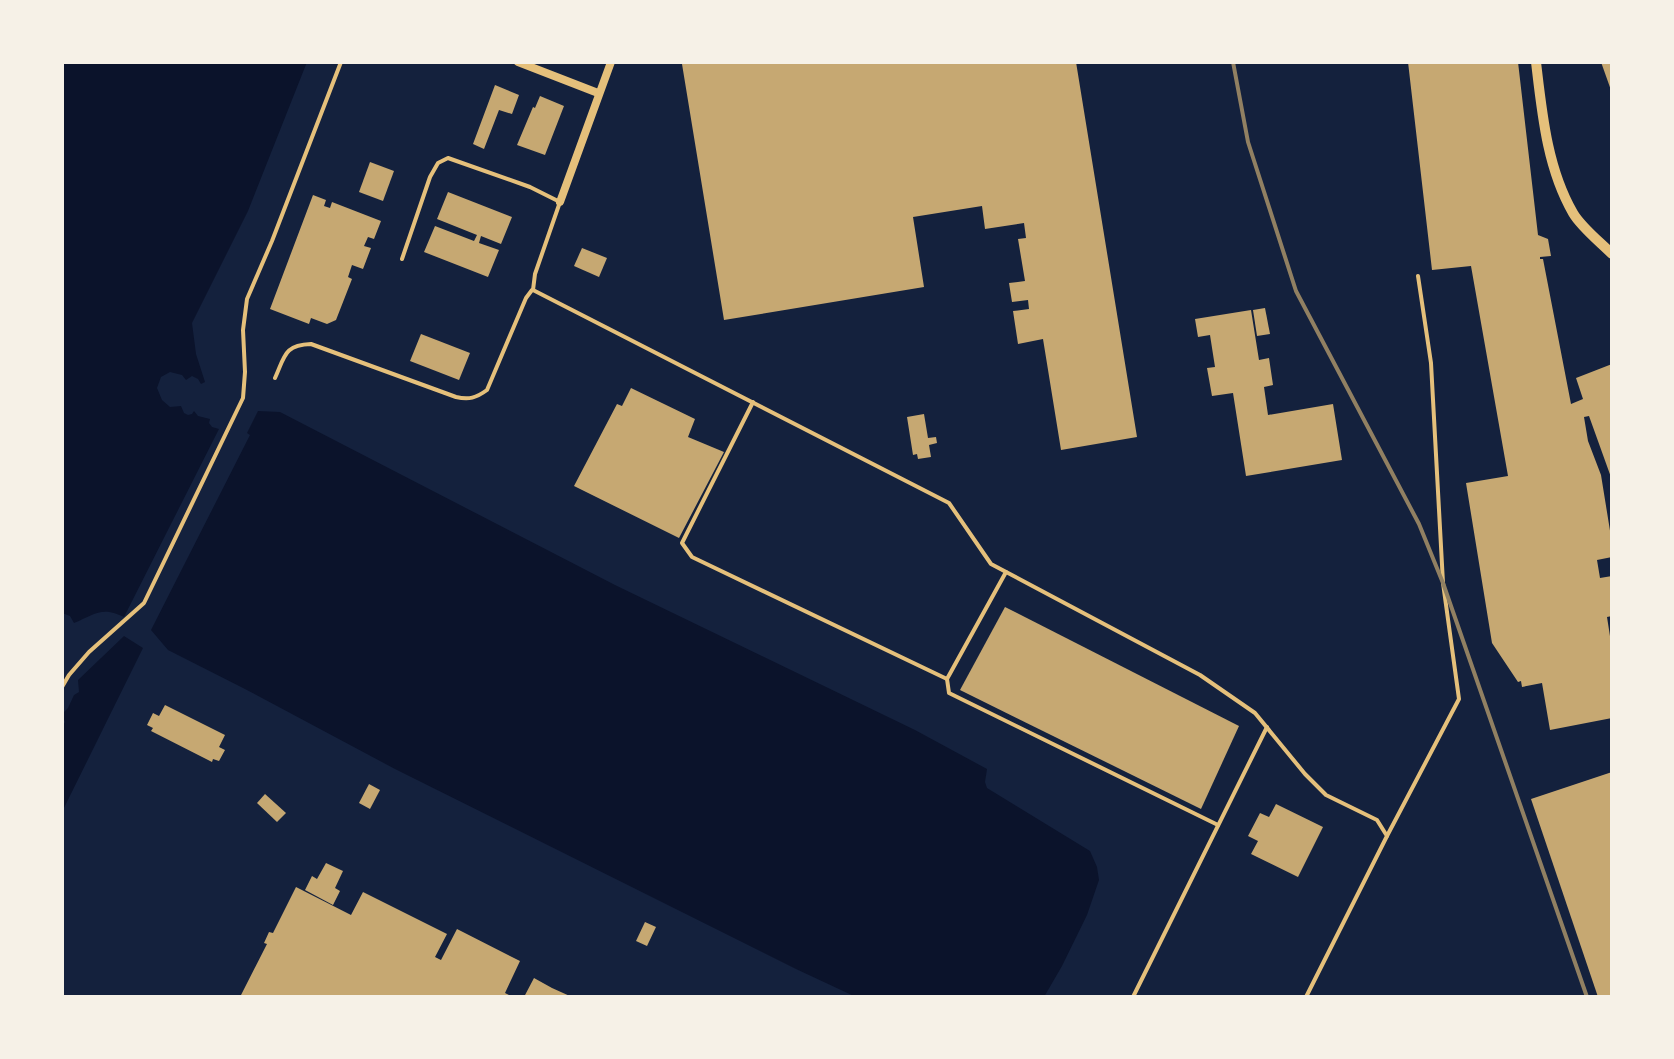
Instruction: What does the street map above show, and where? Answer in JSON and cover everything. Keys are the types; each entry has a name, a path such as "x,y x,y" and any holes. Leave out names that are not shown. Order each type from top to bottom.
{"street":[{"path":"518,62 598,93"},
{"path":"560,202 611,62"},
{"path":"1536,62 1553,168 1574,216 1607,242 1612,254"}],"lane":[{"path":"62,687 89,652 144,603 243,398 243,330 247,299 341,62"},
{"path":"275,378 287,353 296,345 311,344 468,400 479,396 487,390 526,298 533,290 535,274 560,202 530,187 448,158 438,163 430,177 402,259"},
{"path":"1306,997 1459,699 1443,583 1431,363 1418,276"},
{"path":"533,290 949,503 991,564 1200,675 1255,713 1326,795 1377,820 1387,836"},
{"path":"753,402 682,543 692,557 947,679"},
{"path":"1006,572 947,679 949,693 1218,825"},
{"path":"1133,997 1267,727"}],"water":[{"path":"62,62 307,62 248,211 192,323 196,354 205,382 201,384 192,376 186,380 182,375 170,372 161,377 157,388 162,400 170,407 181,406 188,415 194,411 198,416 210,419 212,427 219,429 124,617 104,612 74,623 70,616 62,613"},
{"path":"258,411 280,412 615,585 915,730 987,769 987,788 1090,851 1097,867 1099,880 1087,915 1044,997 856,997 395,769 168,650 151,630 250,435 247,433"},
{"path":"124,636 143,648 62,812 62,727 65,722 62,714 79,692 78,680"}],"building":[{"path":"1076,62 1137,437 1061,450 1043,339 1018,344 1013,311 1029,309 1028,300 1012,302 1009,283 1025,281 1018,239 1026,238 1024,223 985,229 982,206 913,217 924,287 724,320 682,64"},
{"path":"1408,62 1518,62 1538,235 1548,239 1551,256 1540,259 1543,259 1571,404 1583,399 1576,378 1612,364 1612,480 1589,416 1584,417 1588,441 1601,475 1612,543 1612,557 1597,560 1600,578 1612,576 1612,616 1607,617 1612,649 1612,718 1550,730 1542,683 1522,687 1521,681 1518,682 1492,643 1466,483 1508,476 1471,266 1432,270"},
{"path":"1601,62 1612,62 1612,93"},
{"path":"495,85 519,95 512,114 499,110 484,149 473,144"},
{"path":"540,96 564,106 545,155 517,145"},
{"path":"370,162 394,171 383,201 359,192"},
{"path":"448,192 512,217 501,244 481,236 479,243 499,250 488,277 424,252 435,226 474,241 477,235 437,219"},
{"path":"313,195 326,200 324,206 330,208 332,202 381,221 374,239 368,237 364,246 371,248 363,269 352,265 348,277 352,279 336,320 327,324 311,318 309,324 270,309"},
{"path":"582,248 607,258 599,277 574,266"},
{"path":"1265,308 1270,334 1257,336 1253,310"},
{"path":"1251,310 1259,360 1269,358 1273,385 1264,387 1268,415 1333,404 1342,460 1246,476 1233,393 1212,396 1207,368 1215,367 1210,335 1198,337 1195,319"},
{"path":"421,334 470,353 459,380 410,361"},
{"path":"631,388 695,419 688,437 724,452 679,538 574,486 617,404 622,406"},
{"path":"924,414 928,438 936,437 937,443 929,445 931,457 918,459 917,454 913,455 907,417"},
{"path":"1005,607 1239,726 1201,809 960,690"},
{"path":"165,705 225,735 219,747 225,750 219,761 213,759 212,762 151,731 153,728 147,725 153,713 159,716"},
{"path":"1612,772 1612,997 1598,997 1531,799"},
{"path":"369,784 380,790 370,809 359,803"},
{"path":"265,794 286,813 277,822 257,803"},
{"path":"1276,804 1323,827 1298,877 1251,854 1258,841 1248,836 1260,813 1269,817"},
{"path":"326,863 343,871 335,888 340,891 333,905 305,890 312,876 317,879"},
{"path":"296,887 351,915 363,892 447,934 435,957 441,960 457,929 520,961 505,993 513,997 240,997 267,944 264,943 269,932 273,933"},
{"path":"645,922 656,927 647,946 636,941"},
{"path":"534,978 552,988 572,997 524,997"}],"railway":[{"path":"1233,62 1248,142 1296,291 1419,524 1443,583 1587,997"}]}
